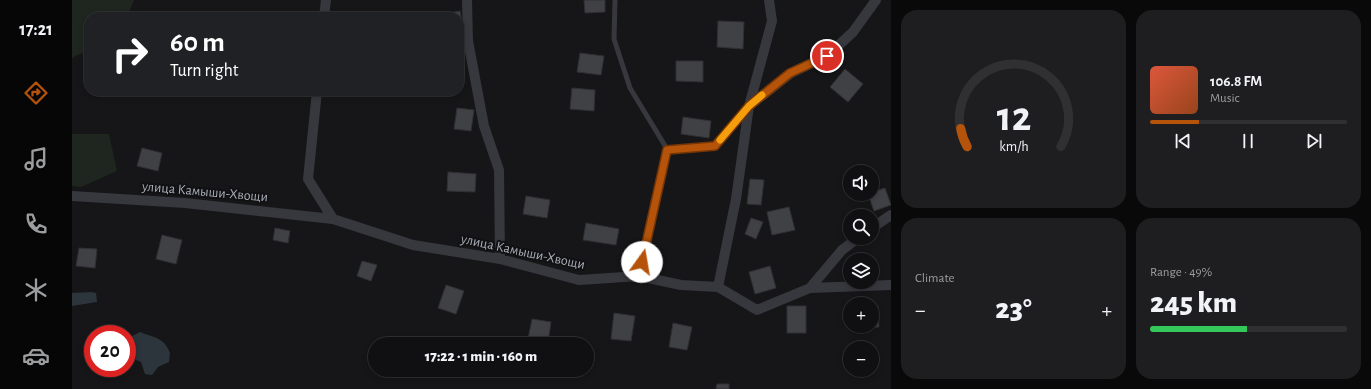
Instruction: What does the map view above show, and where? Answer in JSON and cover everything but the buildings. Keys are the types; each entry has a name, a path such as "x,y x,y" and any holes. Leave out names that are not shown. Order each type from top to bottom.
{"street":[{"path":"325,12 326,0"},
{"path":"467,0 468,41 484,126 499,170 500,259"},
{"path":"769,0 772,21 749,106 736,199 718,287 757,310 810,288 891,285"},
{"path":"749,106 790,73 827,56 854,32 876,0"},
{"path":"316,96 308,179 333,220"},
{"name":"улица Камыши-Хвощи","path":"72,196 185,203 333,220 413,245 500,259 579,280 639,276 681,285 718,287"},
{"path":"879,223 891,215"},
{"path":"810,288 842,250 849,245"}],"lane":[{"path":"615,0 614,39 630,88 667,150 639,276"},
{"path":"667,150 715,146 749,106"}],"shaded area":[{"path":"72,0 134,0 129,12 84,12 84,53 75,56 72,59"},
{"path":"72,134 109,134 117,171 81,187 72,186"},
{"path":"72,293 96,293 97,302 72,306"},
{"path":"140,332 162,341 170,353 169,362 158,367 152,375 145,374 141,362 136,360 136,334"}],"slow traffic":[{"path":"720,140 749,106 762,95"}],"route":[{"path":"642,262 667,150 715,146 749,106 790,73 827,56"}]}
